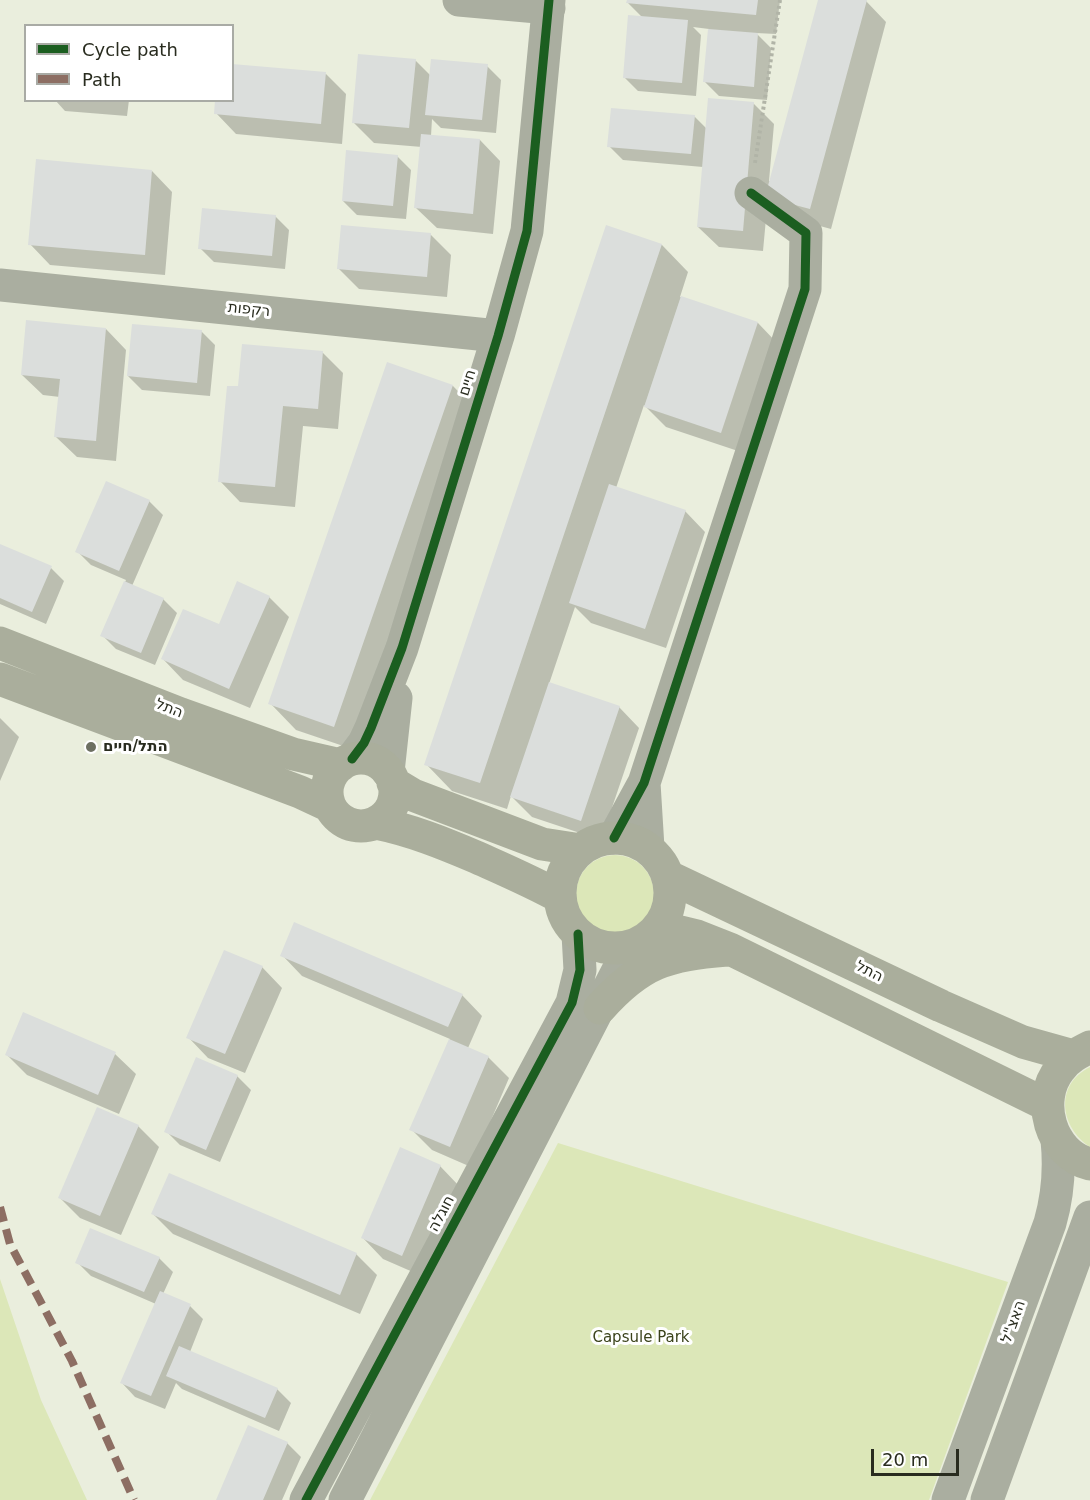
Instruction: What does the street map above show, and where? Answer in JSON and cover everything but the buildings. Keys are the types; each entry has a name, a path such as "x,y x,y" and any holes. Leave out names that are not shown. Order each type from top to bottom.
{"main road":[{"name":"התל","path":"0,643 192,718 293,754 346,762"},
{"path":"0,679 300,792 330,806"},
{"path":"391,778 395,798 385,817 376,823 354,826 335,815 327,794 328,783 333,772 346,762 363,758 375,761 391,778 413,795 542,844 581,849"},
{"path":"376,823 430,837 530,881 560,897"},
{"path":"614,838 632,840 648,848 661,861 669,877 672,894 668,912 660,927 646,939 630,947 613,949 594,945 578,934 562,911 560,883 565,870 581,849 597,841 614,838"},
{"name":"התל","path":"669,877 941,1006 1023,1042 1082,1052"},
{"path":"660,927 697,936 730,950 1047,1105"},
{"path":"600,1008 630,977 652,965 697,952 730,950"},
{"path":"1082,1052 1059,1070 1050,1087 1047,1105 1050,1124 1057,1140 1069,1153 1090,1164"}],"street":[{"path":"459,0 549,4"},
{"name":"חיים","path":"346,762 364,743 402,648 498,336 527,231 549,4"},
{"path":"614,838 644,783 805,289 806,233 750,193"},
{"name":"רקפות","path":"0,285 498,336"},
{"name":"חיים","path":"391,778 402,648"},
{"path":"644,783 648,848"},
{"name":"חוגלה","path":"306,1500 572,1003 580,970 578,934"},
{"path":"345,1500 630,947"},
{"name":"האצ\"ל","path":"948,1500 1050,1223 1059,1180 1057,1140"},
{"path":"987,1500 1090,1217"}],"path":[{"path":"750,193 780,0"}],"green space":[{"path":"615,855 630,858 647,872 654,894 651,909 637,926 615,933 600,930 583,916 576,894 579,879 593,862"},
{"path":"1090,1067 1090,1147 1072,1129 1065,1106 1066,1095 1071,1084 1078,1075"},
{"name":"Capsule Park","path":"558,1143 1008,1282 929,1500 370,1500"},
{"path":"0,1279 41,1400 87,1500 0,1500"}],"marked path":[{"path":"0,1207 10,1244 72,1361 134,1500"}],"cycle path":[{"path":"352,759 364,743 371,728 402,648 498,336 527,231 549,0"},
{"path":"614,838 644,783 805,289 806,233 751,193"},
{"path":"306,1500 572,1003 580,970 578,934"}],"place":[{"name":"התל/חיים","path":"91,747"}]}
